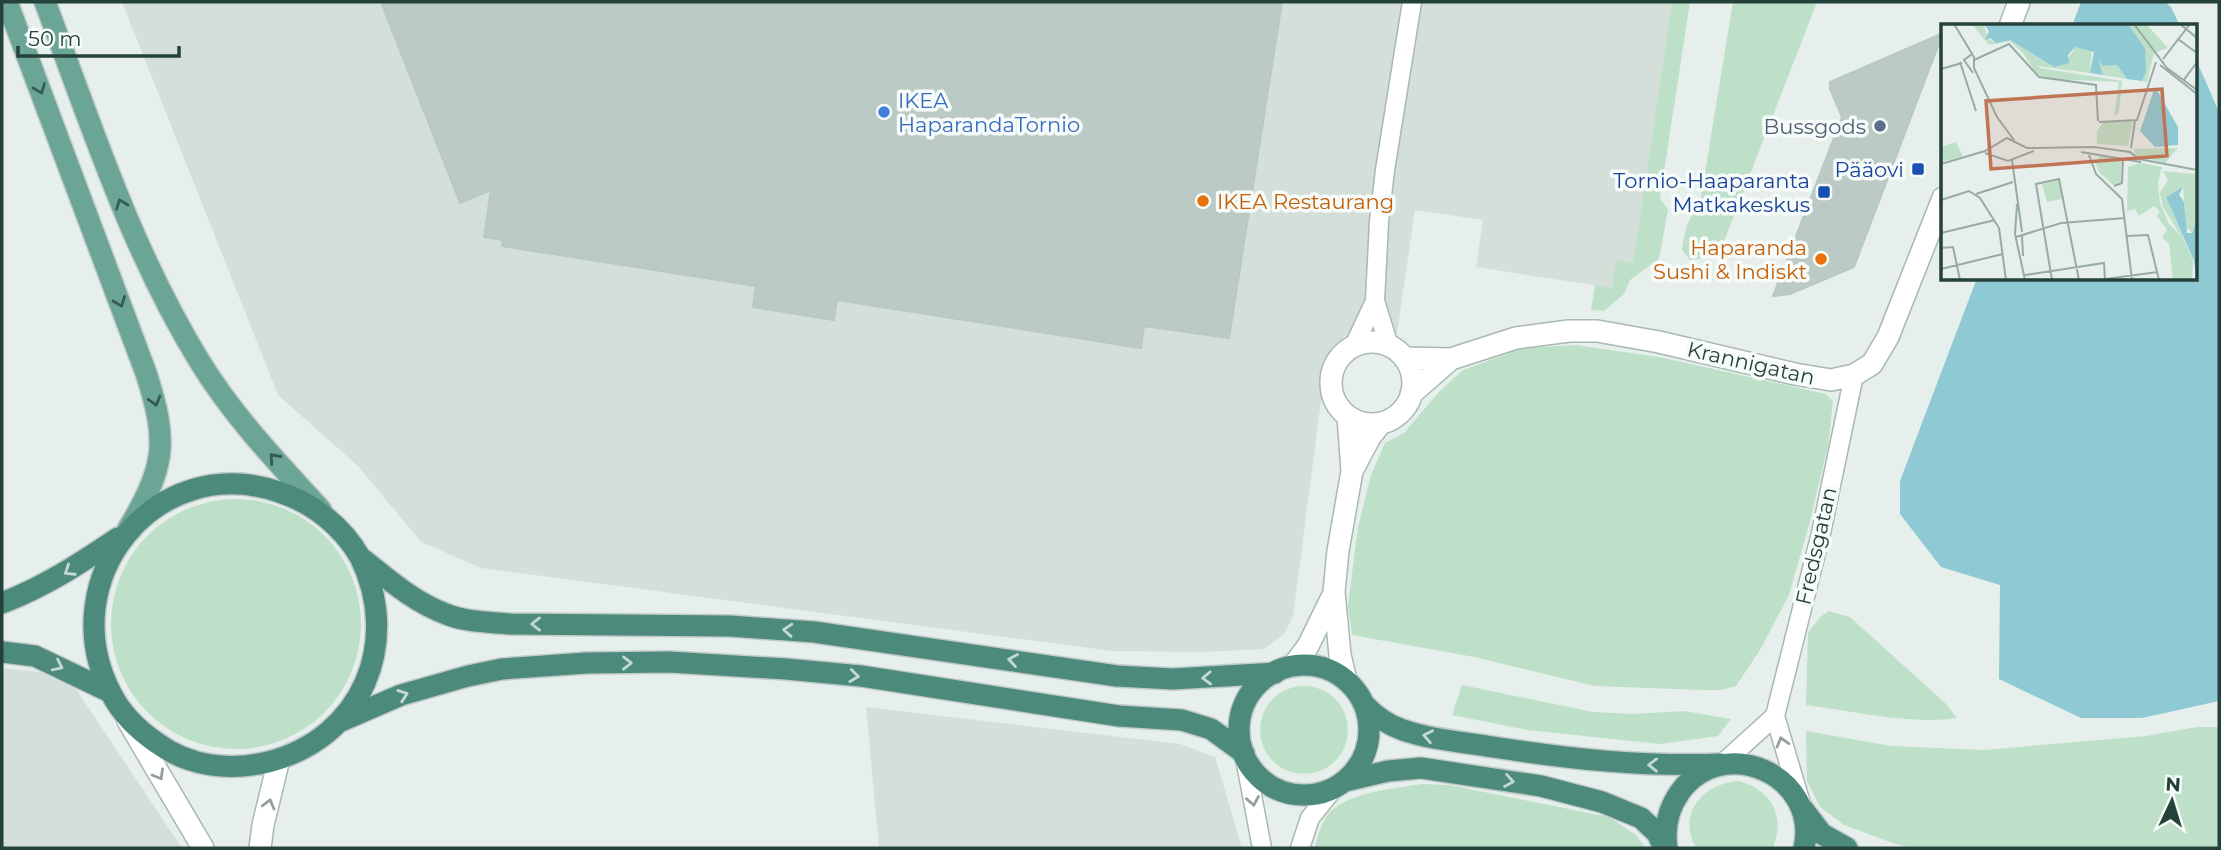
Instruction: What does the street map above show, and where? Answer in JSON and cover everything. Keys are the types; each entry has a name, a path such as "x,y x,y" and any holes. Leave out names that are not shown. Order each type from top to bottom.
{"highway":[{"path":"2,603 36,590 64,575 126,533 155,508 182,493 218,484 262,486 299,499 336,527 354,545 373,592 377,617 376,642 366,679 355,701 340,721 306,749 254,765 226,768 203,764 163,747 125,716 110,692 100,667 92,619 104,568 126,533"},
{"path":"360,557 424,604 448,615 480,621 510,624 730,626 814,632 1117,676 1173,679 1322,668 1346,680 1376,715 1401,730 1435,738 1613,763 1678,766 1745,764 1765,770 1786,785 1822,834 1847,848"},
{"path":"2,652 35,656 110,692"},
{"path":"340,721 401,695 502,669 586,663 669,662 861,676 1119,716 1182,720 1200,724 1217,732 1244,753 1259,777 1284,792 1307,795 1388,771 1421,768 1541,786 1602,803 1633,815 1648,823 1666,848"},
{"path":"1244,753 1240,727 1244,706 1259,683 1284,670"},
{"path":"1340,785 1360,763 1367,746 1369,728 1364,704"},
{"path":"1666,848 1668,813 1674,800 1697,775 1722,764"},
{"path":"1802,807 1806,836 1804,848"}],"main road":[{"path":"7,2 158,411 161,451 154,478 149,494 126,533"},
{"path":"44,2 124,212 159,289 201,364 257,440 336,527"}],"street":[{"path":"1381,423 1358,422 1348,417 1334,399 1331,378 1339,359 1353,346 1375,301 1385,170 1412,2"},
{"path":"2011,24 2019,2"},
{"path":"1854,375 1872,364 1888,337 1941,203"},
{"path":"1352,471 1370,437 1381,423 1400,413 1411,394 1412,376 1396,352 1375,301"},
{"name":"Krannigatan","path":"1411,394 1451,359 1516,338 1569,331 1597,331 1659,342 1831,380 1854,375"},
{"path":"1353,346 1366,343 1396,352"},
{"name":"Krannigatan","path":"1396,352 1451,359"},
{"name":"Fredsgatan","path":"1775,716 1821,533 1854,375"},
{"path":"1346,680 1340,655 1334,592 1352,471 1348,417"},
{"path":"1284,670 1308,646 1334,592"},
{"path":"125,716 202,848"},
{"path":"1722,764 1775,716 1802,807"},
{"path":"1244,753 1262,848"},
{"path":"260,848 279,759"},
{"path":"1300,848 1310,818 1340,785"}],"shaded area":[{"path":"122,2 1672,2 1633,263 1612,288 1476,267 1483,220 1415,210 1397,334 1346,335 1332,348 1326,362 1293,617 1284,634 1264,649 1201,652 1112,651 481,568 421,542 358,466 278,395"},
{"path":"2,668 40,672 76,689 182,848 2,848"},
{"path":"866,707 1180,744 1215,757 1242,848 879,848"}],"green space":[{"path":"1672,2 1690,2 1660,198 1668,210 1659,259 1630,280 1624,294 1604,311 1591,310 1595,285 1612,288 1616,260 1633,263"},
{"path":"1733,2 1817,2 1723,244 1703,258 1690,260 1682,250 1685,231 1700,203"},
{"path":"1576,345 1659,357 1826,394 1833,401 1828,446 1789,595 1760,650 1736,686 1721,690 1701,690 1595,686 1474,657 1352,635 1348,605 1358,527 1371,475 1385,443 1404,433 1438,393 1463,370 1523,348"},
{"path":"224,499 248,499 284,508 325,535 352,576 359,600 359,648 352,672 325,713 284,740 248,749 224,749 188,740 147,713 120,672 111,636 111,612 120,576 147,535 188,508"},
{"path":"1829,611 1850,617 1946,704 1957,718 1902,719 1806,705 1808,633 1820,617"},
{"path":"1462,685 1593,712 1633,714 1684,711 1731,719 1718,736 1660,744 1527,730 1452,715"},
{"path":"1304,686 1329,693 1341,705 1348,730 1341,755 1329,767 1304,774 1279,767 1267,755 1260,730 1267,705 1279,693"},
{"path":"2197,727 2219,727 2219,848 1911,848 1844,825 1820,807 1807,781 1806,731 1891,746 1984,750 2146,736"},
{"path":"1738,781 1759,790 1773,805 1778,825 1773,847 1696,848 1689,824 1696,803 1714,788"},
{"path":"1421,784 1449,785 1609,817 1636,835 1646,848 1315,848 1325,819 1339,805 1361,795"}],"water":[{"path":"2081,2 2165,2 2171,7 2179,24 2073,24"},
{"path":"2196,59 2219,112 2219,701 2142,718 2081,718 1999,679 2000,585 1941,567 1900,514 1900,481 1976,280 2196,280"}],"building":[{"name":"IKEA HaparandaTornio","path":"381,2 1282,2 1229,338 1144,326 1141,348 837,300 834,320 753,307 756,286 502,246 503,240 484,237 491,190 460,203"},
{"path":"1941,34 1854,267 1790,294 1773,296 1842,117 1830,89 1830,82"}],"place":[{"name":"IKEA HaparandaTornio","path":"884,112"},
{"name":"Bussgods","path":"1880,126"},
{"name":"Pääovi","path":"1918,169"},
{"name":"Tornio-Haaparanta Matkakeskus","path":"1824,192"},
{"name":"IKEA Restaurang","path":"1203,201"},
{"name":"Haparanda Sushi & Indiskt","path":"1821,259"}]}
